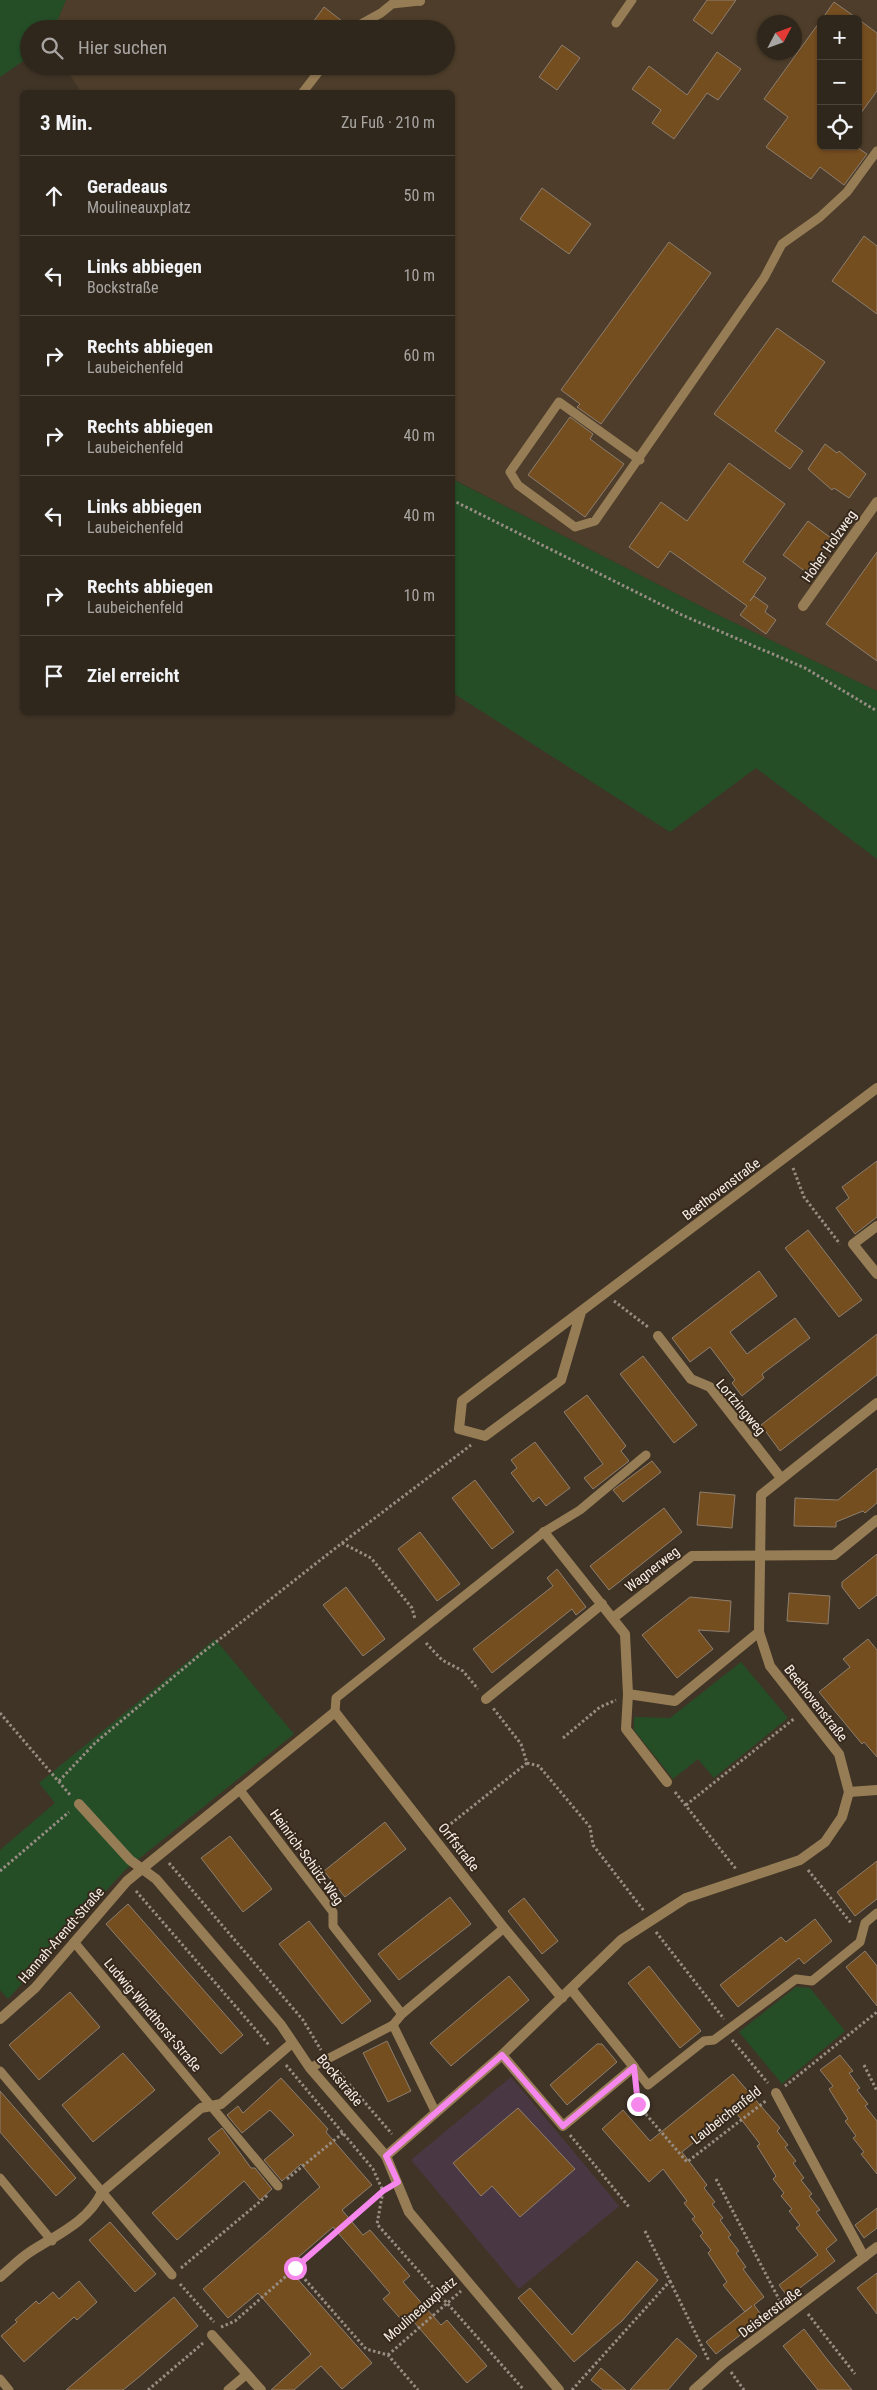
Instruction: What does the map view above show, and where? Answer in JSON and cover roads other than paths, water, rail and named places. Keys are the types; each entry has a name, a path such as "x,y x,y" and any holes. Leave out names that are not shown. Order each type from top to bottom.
{"street":[{"name":"Hoher Holzweg","path":"804,606 877,502"},
{"name":"Beethovenstraße","path":"582,1312 561,1380 485,1436 459,1429 462,1401 877,1088"},
{"path":"877,1226 853,1244 877,1274"},
{"name":"Lortzingweg","path":"658,1336 691,1379 710,1387 780,1478"},
{"name":"Beethovenstraße","path":"849,1792 839,1754 806,1709 770,1666 759,1632 761,1495 780,1478 877,1403"},
{"path":"761,1556 834,1555 877,1520"},
{"path":"544,1532 625,1634 628,1694 626,1729 668,1782"},
{"name":"Wagnerweg","path":"613,1618 692,1556 761,1556"},
{"path":"486,1699 602,1604"},
{"path":"628,1694 675,1701 759,1632"},
{"path":"142,1869 336,1712"},
{"name":"Orffstraße","path":"336,1712 504,1928 562,1998"},
{"path":"386,2156 502,2055 621,1940 686,1898 800,1860 825,1842 842,1817 849,1792 877,1791"},
{"name":"Bockstraße","path":"78,1804 130,1860 156,1879 280,2025 310,2068 386,2156 409,2212 559,2390"},
{"name":"Hannah-Arendt-Straße","path":"0,2019 35,1988 127,1881 142,1869"},
{"path":"502,2055 563,2126 634,2067 571,1989"},
{"path":"0,2277 29,2253 52,2240 95,2206 102,2192 201,2108 221,2104 292,2043"},
{"path":"776,2093 864,2257"},
{"name":"Deisterstraße","path":"694,2390 724,2363 877,2247"},
{"path":"216,2331 246,2374 261,2390"}],"lane":[{"path":"368,20 392,4 420,0"},
{"path":"616,23 632,0"},
{"path":"305,90 316,75"},
{"path":"640,460 559,402 510,472 518,485 575,527 596,521 640,460 764,278 782,244 820,217 847,192 877,151"},
{"path":"336,1712 336,1698 544,1532 580,1510 646,1455"},
{"name":"Heinrich-Schütz-Weg","path":"239,1789 333,1912 334,1926 402,2014"},
{"path":"634,2067 648,2085 704,2041 714,2040 796,1979 812,1981 860,1942 865,1923 877,1913"},
{"path":"310,2068 393,2025 402,2014 504,1928"},
{"name":"Ludwig-Windthorst-Straße","path":"74,1942 278,2186"},
{"path":"393,2025 436,2113"},
{"path":"0,2071 172,2276"},
{"path":"0,2178 52,2240"},
{"path":"228,2390 246,2374"},
{"path":"0,2379 9,2390"}]}
